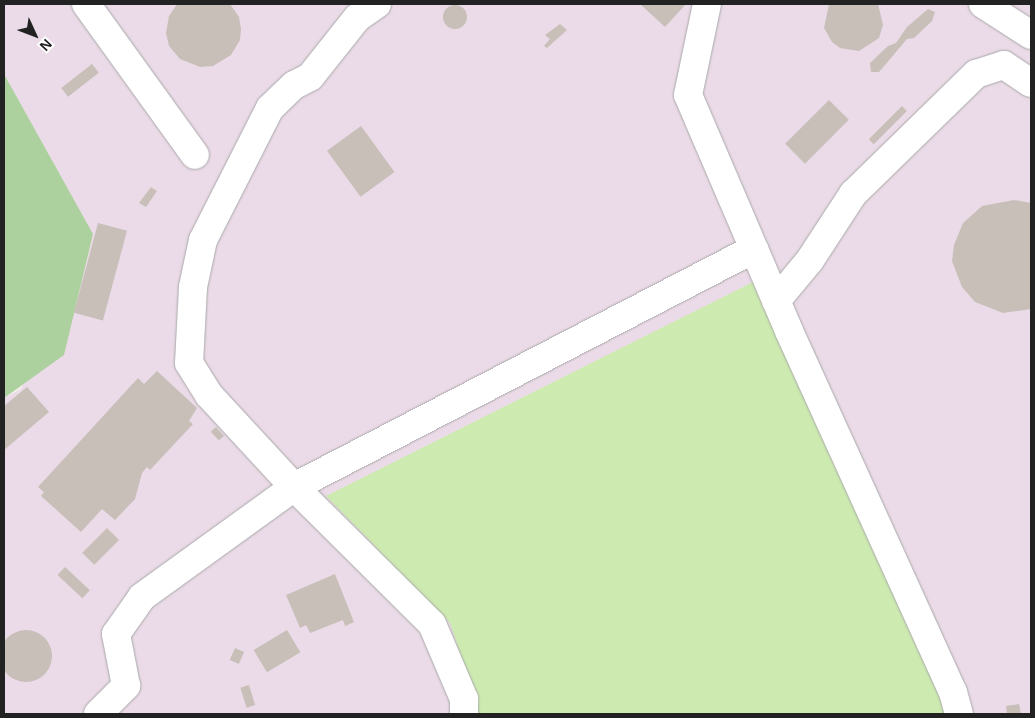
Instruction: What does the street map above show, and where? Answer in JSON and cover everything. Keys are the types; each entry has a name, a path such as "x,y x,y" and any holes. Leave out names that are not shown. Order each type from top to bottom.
{"street":[{"path":"86,4 194,155"},
{"path":"376,4 357,18 310,77 294,85 270,108 203,240 193,287 188,363 209,395 294,487 432,624 464,700 464,714"},
{"path":"707,4 688,95 776,301 953,692 958,714"},
{"path":"983,4 1031,35"},
{"path":"776,301 810,260 853,194 976,74 1004,65 1031,84"},
{"path":"98,714 126,686 116,634 142,597 294,487 754,249"}],"shaded area":[{"path":"4,4 1031,4 1031,714 4,714 4,398 21,389 93,235 4,74"}],"green space":[{"path":"4,74 93,234 64,355 4,398"},
{"path":"755,281 955,714 478,714 478,705 450,623 326,496"}],"building":[{"path":"177,4 230,4 239,17 241,29 240,40 231,55 213,66 200,67 180,59 169,46 166,33 169,16"},
{"path":"640,4 686,4 665,27"},
{"path":"829,4 878,4 883,25 879,38 859,51 840,48 832,42 824,28"},
{"path":"455,5 464,8 467,17 464,26 455,29 446,26 443,17 446,8"},
{"path":"928,9 935,12 932,21 914,38 907,39 879,72 871,72 870,63 888,46 896,43 907,27"},
{"path":"560,24 567,30 547,48 544,46 550,39 545,35"},
{"path":"92,64 99,73 68,97 61,88"},
{"path":"829,100 849,120 805,164 785,144"},
{"path":"902,106 907,111 874,144 869,139"},
{"path":"361,126 395,172 361,197 327,151"},
{"path":"151,187 157,191 146,207 139,203"},
{"path":"1014,200 1031,203 1031,309 1003,313 975,302 962,287 952,261 954,245 963,223 982,206"},
{"path":"98,223 127,231 103,321 74,313"},
{"path":"157,371 197,408 189,421 193,424 150,470 147,467 142,473 135,499 115,520 102,509 81,532 41,496 44,492 38,487 138,378 144,384"},
{"path":"27,387 49,412 4,450 4,406"},
{"path":"216,427 224,436 219,441 211,432"},
{"path":"107,528 119,540 94,565 82,553"},
{"path":"65,567 90,590 82,598 57,575"},
{"path":"335,574 354,622 345,626 343,620 310,633 306,625 300,628 286,595"},
{"path":"26,630 36,632 44,638 50,646 52,656 50,666 44,674 36,680 26,682 16,680 8,674 2,666 0,656 2,646 8,638 16,632"},
{"path":"287,630 300,652 267,672 254,650"},
{"path":"235,648 244,652 239,664 230,660"},
{"path":"249,685 255,705 247,708 240,688"},
{"path":"1019,704 1021,714 1007,714 1006,706"}]}
